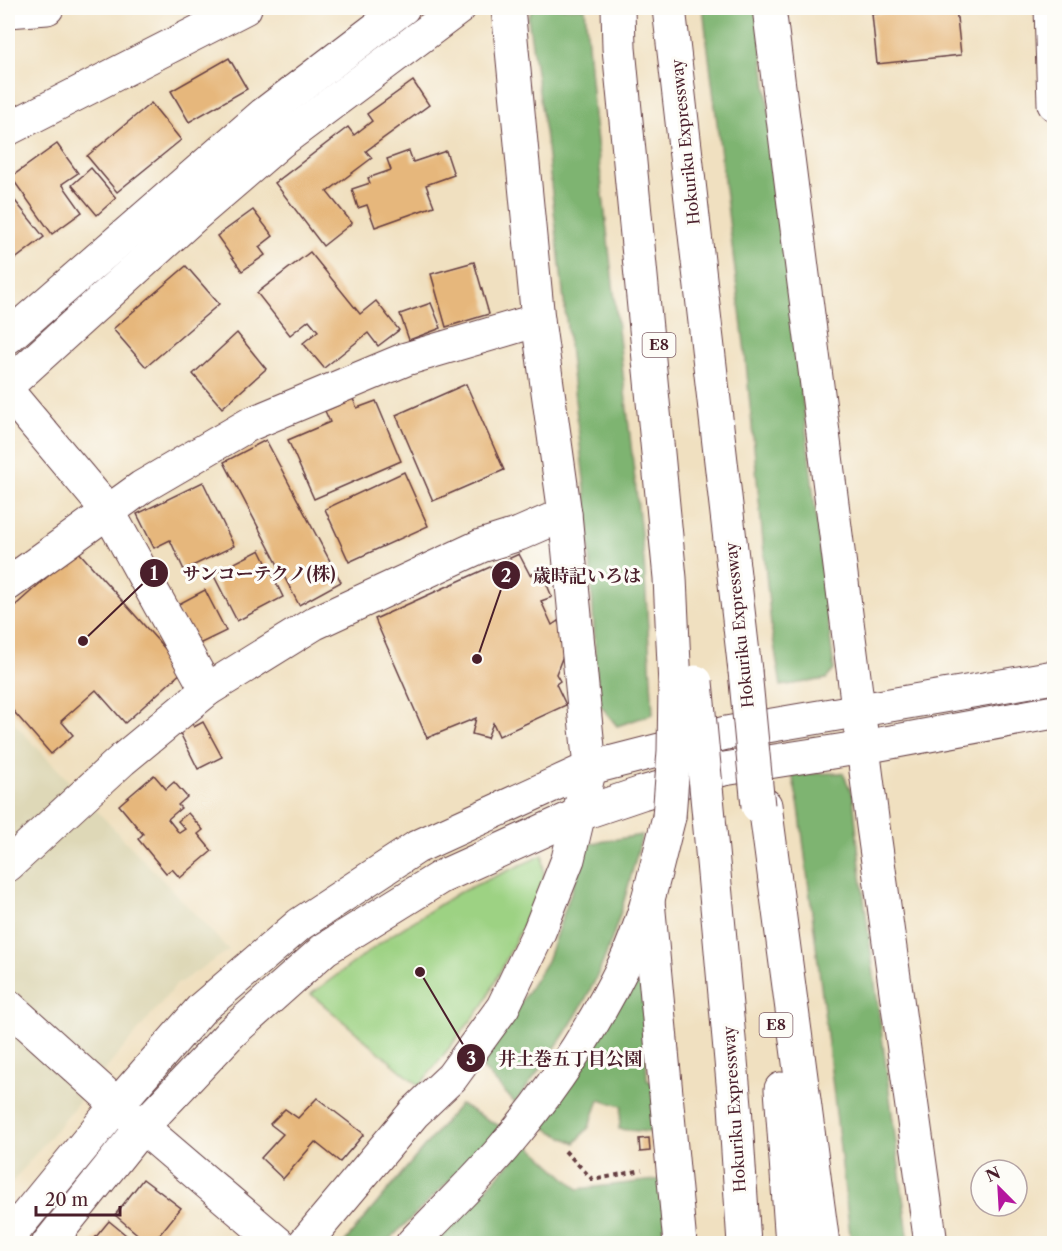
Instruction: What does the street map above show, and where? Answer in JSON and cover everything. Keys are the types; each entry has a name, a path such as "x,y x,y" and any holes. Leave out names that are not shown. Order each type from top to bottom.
{"main road":[{"path":"8,11 47,8"},
{"path":"8,129 205,19 245,8"},
{"path":"8,337 264,114 403,8"},
{"path":"8,386 185,223 280,142 459,8"},
{"path":"304,1244 414,1113 452,1077 503,1007 543,922 568,859 590,768 565,514 538,320 508,8"},
{"name":"Hokuriku Expressway","path":"620,8 685,684 709,818 735,1105 744,1244"},
{"name":"Hokuriku Expressway","path":"669,8 762,806 792,1244"},
{"path":"769,8 873,826 931,1244"},
{"path":"1051,8 1054,104"},
{"path":"8,584 142,487 250,424 406,359 538,320"},
{"path":"8,392 108,511 207,690"},
{"path":"8,865 122,760 207,690 315,623 481,546 519,534 565,514"},
{"path":"8,1238 117,1105 202,1008 300,924 417,847 590,768 726,733 1054,677"},
{"path":"412,1244 503,1148 552,1086 592,1022 624,964 648,901 669,817 674,751 685,684"},
{"path":"48,1244 142,1127 231,1033 325,949 441,877 580,814 724,769 864,747 1054,712"},
{"path":"762,806 823,1244"},
{"path":"648,901 680,1244"},
{"path":"8,1006 142,1127 279,1244"}],"path":[{"path":"565,1151 593,1180 643,1170"}],"shaded area":[{"path":"8,717 229,950 176,985 8,1187"}],"green space":[{"path":"533,8 585,8 594,115 644,561 653,714 617,726 598,702 588,516 546,139 528,18"},
{"path":"703,8 757,8 834,670 826,679 781,686 771,626 745,352"},
{"path":"843,773 853,796 861,876 909,1243 851,1243 799,807 792,774"},
{"path":"642,835 619,918 593,985 562,1038 515,1103 481,1066 547,961 588,844"},
{"path":"543,855 544,883 484,1004 419,1086 311,994 390,936 458,893"},
{"path":"642,960 647,1080 654,1084 659,1133 619,1129 622,1106 599,1100 589,1127 575,1143 539,1125"},
{"path":"460,1104 503,1128 386,1243 343,1244"},
{"path":"528,1144 578,1189 663,1179 670,1243 434,1244"}],"building":[{"path":"930,8 956,8 961,55 877,64 872,14"},
{"path":"229,58 247,89 189,122 171,91"},
{"path":"413,81 429,105 366,151 372,158 327,192 352,223 323,246 275,183 348,127 354,135 372,121 367,114"},
{"path":"151,103 181,140 117,192 87,156"},
{"path":"57,144 78,173 62,184 82,212 52,234 11,177"},
{"path":"409,151 413,162 446,151 454,175 426,185 434,206 375,227 367,205 358,208 352,189 370,183 368,178 391,170 387,159"},
{"path":"91,168 116,198 97,215 72,185"},
{"path":"8,192 44,237 14,260 8,252"},
{"path":"253,210 273,236 259,247 265,255 242,271 217,236"},
{"path":"310,252 360,314 376,301 399,330 378,346 368,333 324,368 303,343 318,331 309,320 290,335 257,293"},
{"path":"474,262 489,314 446,327 431,274"},
{"path":"186,266 219,304 146,367 113,329"},
{"path":"431,303 441,328 409,340 400,314"},
{"path":"237,333 266,369 222,408 193,374"},
{"path":"466,384 504,470 433,501 396,415"},
{"path":"353,399 357,408 376,401 401,461 314,499 288,440 330,422 325,411"},
{"path":"266,440 341,582 299,605 224,462"},
{"path":"404,472 428,526 349,562 325,509"},
{"path":"203,482 234,546 184,570 170,540 154,548 137,514"},
{"path":"77,550 184,670 125,723 96,690 61,721 73,735 51,754 8,705 8,612"},
{"path":"260,550 283,597 237,621 213,574"},
{"path":"519,554 530,575 541,570 552,597 541,601 552,625 558,621 567,645 556,674 560,681 556,684 566,705 499,736 493,723 487,738 472,734 476,718 427,738 375,619"},
{"path":"205,590 226,631 195,646 175,606"},
{"path":"190,720 194,727 203,722 222,757 198,769 179,731"},
{"path":"154,775 166,789 174,782 187,797 178,805 181,808 168,819 179,833 185,829 178,821 188,813 203,830 198,834 212,851 180,878 172,869 166,873 138,839 143,834 119,805"},
{"path":"317,1098 364,1134 340,1162 315,1142 283,1179 261,1158 283,1134 270,1124 285,1109 298,1118"},
{"path":"649,1138 650,1151 640,1152 639,1139"},
{"path":"143,1179 181,1208 152,1244 149,1244 115,1215"},
{"path":"109,1221 137,1244 90,1244"}],"place":[{"name":"サンコーテクノ(株)","path":"83,641"},
{"name":"歳時記いろは","path":"477,659"},
{"name":"井土巻五丁目公園","path":"420,972"}]}
